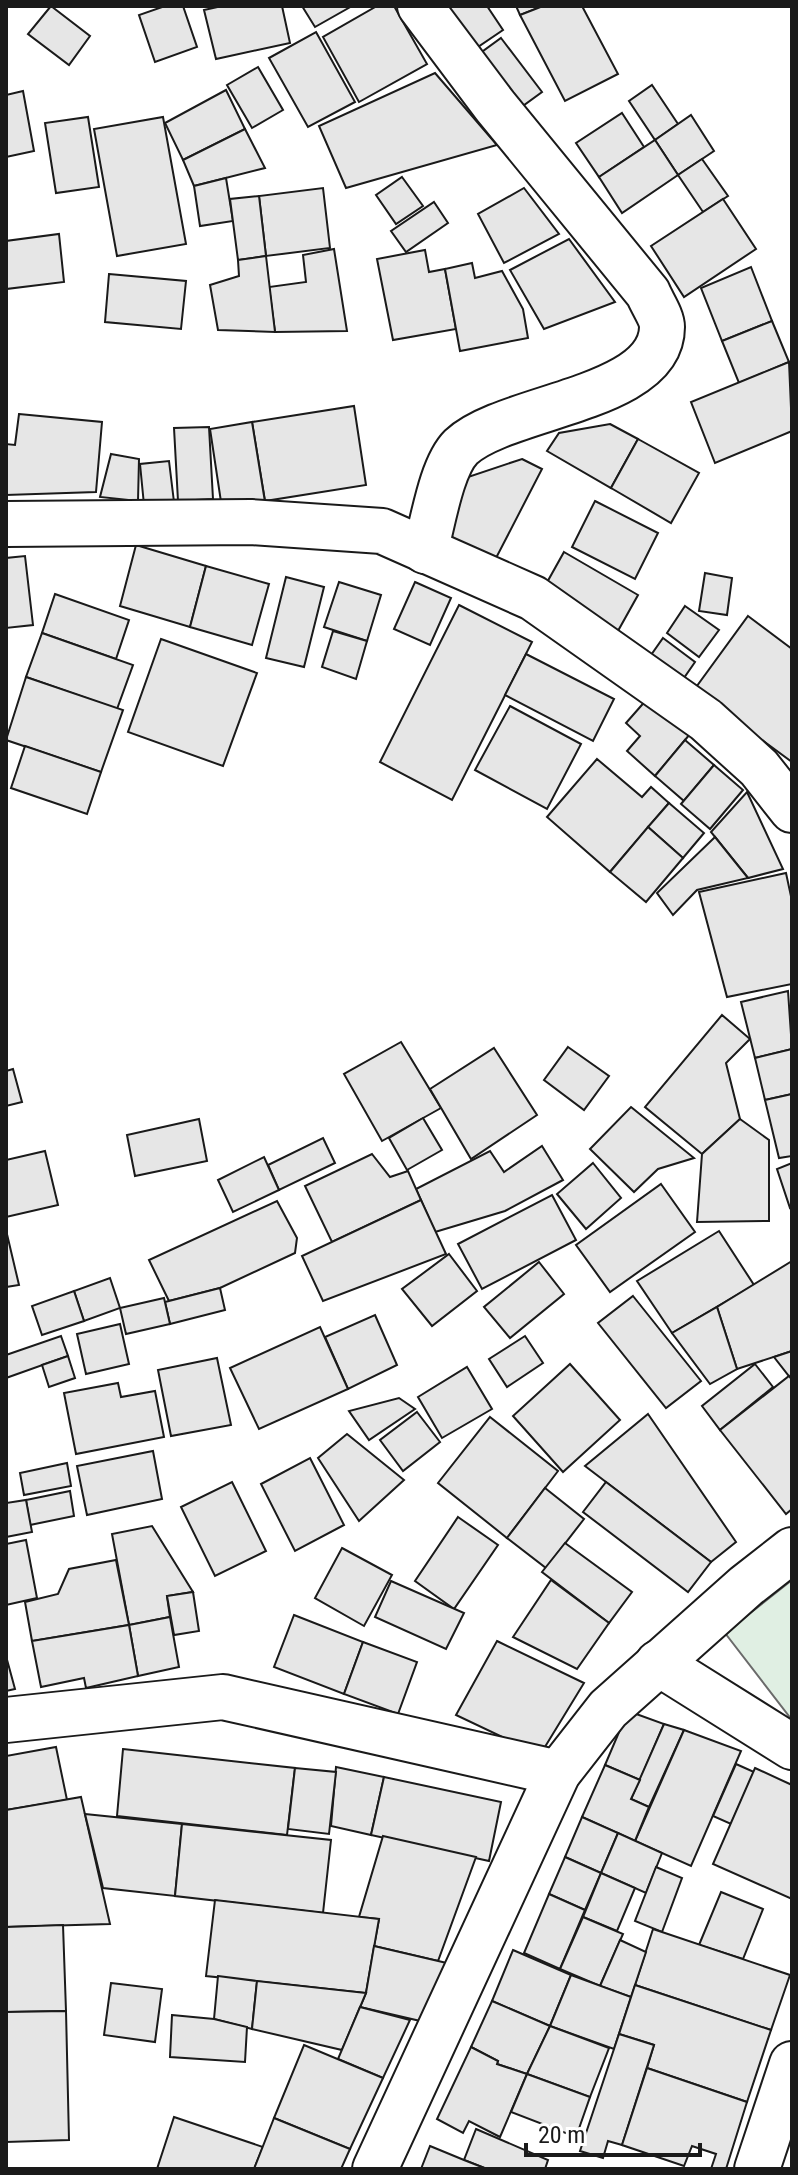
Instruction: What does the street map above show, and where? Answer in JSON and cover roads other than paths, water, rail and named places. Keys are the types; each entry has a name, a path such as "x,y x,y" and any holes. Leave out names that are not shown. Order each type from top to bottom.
{"street":[{"path":"420,6 495,106 648,293 662,325 658,349 645,365 618,383 488,429 460,448 448,469 425,551"},
{"path":"6,524 251,522 382,531 533,598 706,720 759,768 792,810"},
{"path":"375,2169 558,1773 608,1709 792,1550"},
{"path":"658,1663 792,1747"},
{"path":"6,1720 223,1697 558,1773"},
{"path":"757,2169 792,2064"}]}
